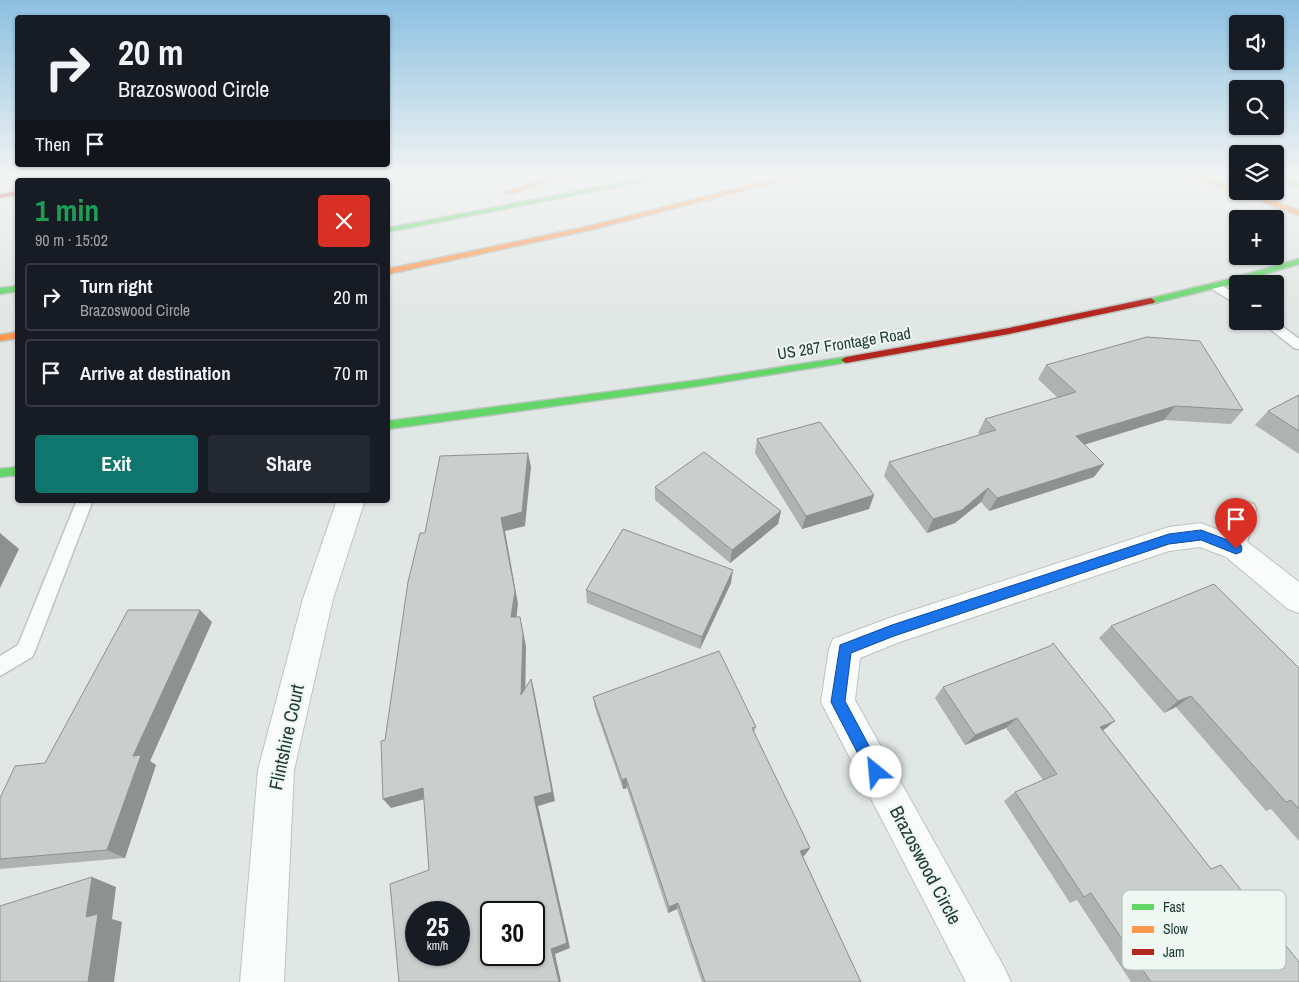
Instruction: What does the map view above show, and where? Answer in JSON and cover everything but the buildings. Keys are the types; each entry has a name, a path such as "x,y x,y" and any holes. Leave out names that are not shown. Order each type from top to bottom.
{"main road":[{"path":"390,228 412,222"},
{"path":"390,229 426,222"},
{"path":"390,272 614,222"},
{"name":"US 287 Frontage Road","path":"390,425 699,383 950,342 1216,286 1299,261"},
{"path":"0,291 15,288"},
{"path":"0,338 15,336"},
{"path":"0,473 15,471"}],"street":[{"name":"Flintshire Court","path":"262,982 276,770 318,600 349,503"},
{"name":"Brazoswood Circle","path":"989,982 838,702 845,649 892,630 1169,539 1201,535 1236,549 1299,600"}],"lane":[{"path":"1216,286 1229,295"},
{"path":"1278,330 1299,345"},
{"path":"0,667 25,651 84,503"},
{"path":"1236,549 1248,510"}],"traffic: fast":[{"path":"390,230 430,222"},
{"path":"1151,301 1225,283 1299,261"},
{"path":"0,291 15,288"},
{"path":"390,425 699,383 846,360"},
{"path":"0,473 15,471"}],"traffic: slow":[{"path":"390,272 614,222"},
{"path":"0,338 15,336"}],"traffic: jam":[{"path":"846,360 1009,331 1151,301"}],"route":[{"path":"876,772 838,702 845,649 892,630 1169,539 1201,535 1236,549"}]}
